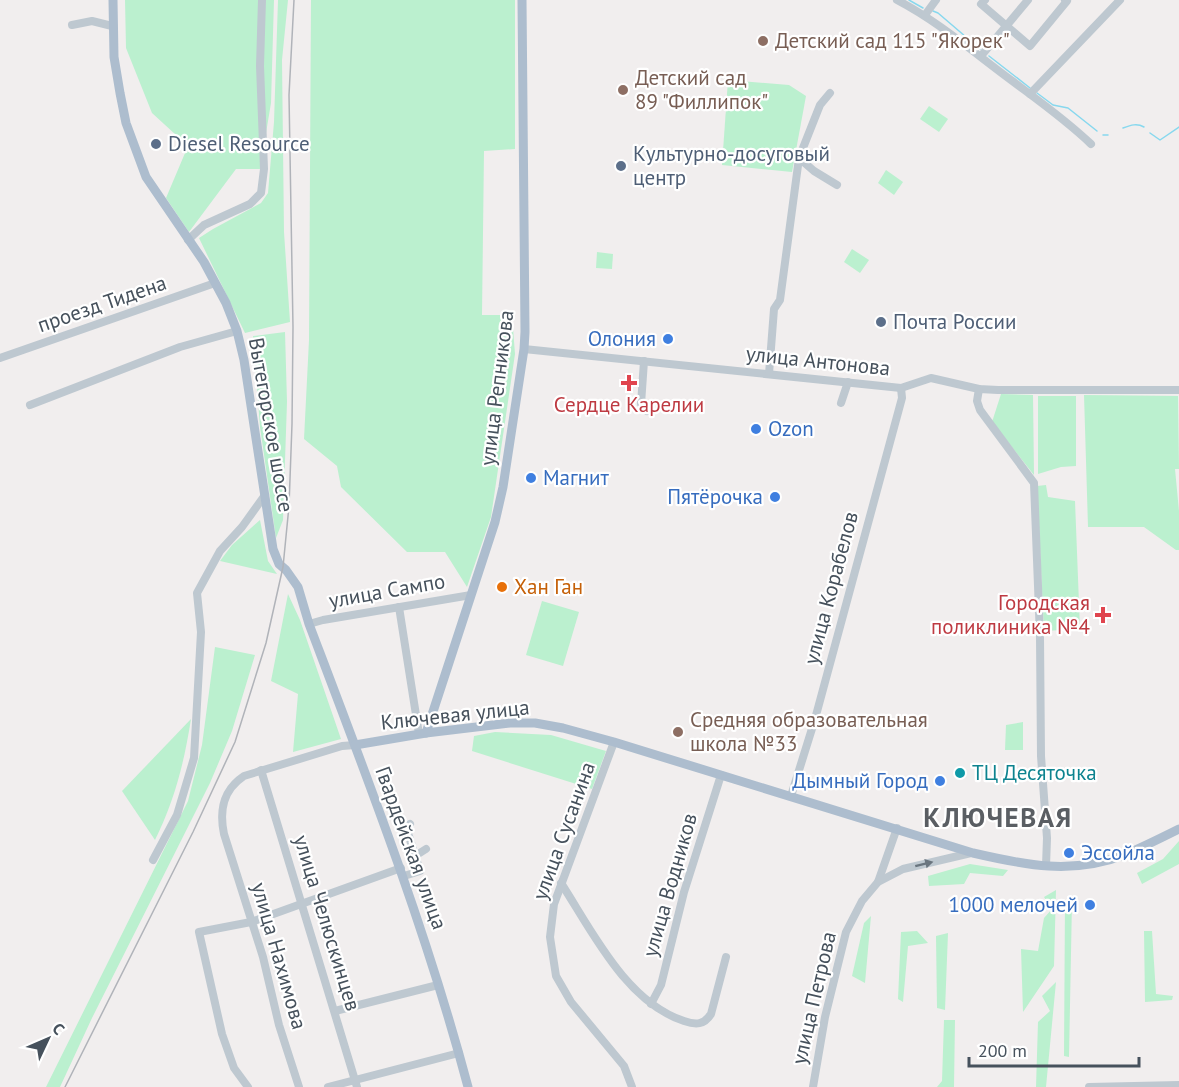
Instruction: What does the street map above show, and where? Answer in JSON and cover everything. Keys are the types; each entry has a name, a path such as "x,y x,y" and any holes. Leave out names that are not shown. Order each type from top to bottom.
{"main road":[{"name":"Вытегорское шоссе","path":"113,0 112,26 116,70 126,123 146,177 204,262 226,303 237,331 244,360 273,549 279,564 298,587 309,624"},
{"name":"улица Репникова","path":"423,734 495,522 503,487 524,349 522,0"},
{"name":"Гвардейская улица","path":"309,624 403,872 468,1087"},
{"name":"Ключевая улица","path":"355,746 423,734 510,723 535,723 614,742 973,853 1018,863 1046,866 1076,866 1123,855 1179,829"}],"street":[{"path":"188,240 204,225 250,204 261,193 264,169 260,66 262,0"},
{"path":"897,0 925,15 1032,91 1091,144"},
{"path":"925,15 936,0"},
{"path":"985,0 981,4 1030,46 1067,1 1065,0"},
{"path":"981,56 1028,0"},
{"path":"1032,91 1120,0"},
{"path":"72,25 92,21 112,26"},
{"path":"769,374 774,309 780,300 799,158 820,105 830,93"},
{"path":"799,158 814,171 837,185"},
{"name":"проезд Тидена","path":"0,358 215,283"},
{"path":"30,405 180,347 237,331"},
{"name":"улица Антонова","path":"524,349 901,388 931,378 979,388 1078,391 1179,390"},
{"path":"644,361 641,404 647,411"},
{"path":"841,403 848,382"},
{"name":"улица Корабелов","path":"791,796 825,682 902,398 901,388"},
{"path":"979,388 977,401 980,410 1034,483 1040,637 1041,756 1047,838 1046,866"},
{"path":"153,860 177,815 194,758 201,632 197,593 220,551 266,495"},
{"name":"улица Сампо","path":"309,624 471,595"},
{"path":"399,607 423,734"},
{"name":"улица Сусанина","path":"614,742 554,904 550,937 556,976 571,1002 624,1066 632,1087"},
{"name":"улица Нахимова","path":"299,1087 279,1024 263,957 220,818 225,798 234,783 244,776 342,746 355,746"},
{"name":"улица Челюскинцев","path":"261,770 356,1083"},
{"name":"улица Водников","path":"651,1004 662,985 682,902 721,775"},
{"path":"248,1087 234,1068 222,1034 199,932 251,922 403,872 420,871 406,827 410,824"},
{"path":"878,882 897,828"},
{"path":"415,856 426,849"},
{"name":"улица Петрова","path":"813,1087 825,1017 846,932 857,909 878,882 903,869 973,853"},
{"path":"561,883 618,971 651,1004 670,1016 700,1024 706,1021 711,1014 726,957"},
{"path":"335,1011 438,985"},
{"path":"328,1087 356,1083 459,1053"},
{"path":"1089,1087 1179,1085"}],"green space":[{"path":"125,0 274,0 271,103 260,169 236,169 189,232 166,198 188,146 152,113 126,48"},
{"path":"278,0 288,0 282,60 284,232 290,322 245,333 199,238 261,203 268,193 274,122"},
{"path":"311,0 515,0 515,149 484,151 482,315 512,315 515,354 491,517 467,587 445,552 407,552 341,487 337,466 304,439 309,340"},
{"path":"728,80 789,85 806,96 792,172 722,165"},
{"path":"929,106 948,119 939,132 920,119"},
{"path":"886,170 903,182 894,195 878,183"},
{"path":"852,249 869,260 860,273 844,262"},
{"path":"597,252 613,254 612,269 596,268"},
{"path":"285,332 287,402 283,520 276,538 260,427 253,336"},
{"path":"1001,394 1033,395 1034,475 992,422"},
{"path":"1084,395 1178,396 1179,469 1175,469 1179,511 1179,550 1144,527 1088,527"},
{"path":"1038,396 1076,396 1076,466 1061,467 1038,474"},
{"path":"1046,485 1048,497 1075,501 1080,629 1044,631 1037,486"},
{"path":"260,520 268,561 277,574 220,561 232,545"},
{"path":"288,594 300,620 341,739 293,752 298,694 271,681"},
{"path":"542,601 579,612 563,666 526,655"},
{"path":"215,647 255,655 232,731 210,783 92,1018 60,1087 46,1087 188,801 202,745"},
{"path":"191,719 178,781 155,840 122,791"},
{"path":"1023,722 1023,750 1005,750 1006,725"},
{"path":"495,732 551,735 606,751 592,789 472,751 474,736"},
{"path":"1179,841 1179,864 1142,884 1137,873 1163,859"},
{"path":"970,864 1008,870 1003,876 970,873 964,884 929,886 928,876"},
{"path":"1056,890 1054,966 1023,1012 1021,949 1038,951 1044,918 1052,909 1044,897"},
{"path":"1065,901 1072,901 1069,1057 1064,1056"},
{"path":"871,916 865,983 852,976 864,923"},
{"path":"917,931 928,943 908,946 903,1002 898,999 901,932"},
{"path":"1144,931 1152,931 1156,994 1173,996 1172,1000 1145,1002"},
{"path":"948,933 945,1010 937,1008 936,936"},
{"path":"1056,982 1046,1087 1036,1087 1038,1022 1050,1011 1042,996"},
{"path":"944,1020 955,1020 954,1087 937,1087 942,1081"}],"waterway":[{"path":"909,0 923,8"},
{"path":"933,11 980,49"},
{"path":"989,56 1030,88"},
{"path":"1037,93 1053,105 1068,108 1097,131"},
{"path":"1123,128 1134,125 1144,127"},
{"path":"1150,133 1160,140 1179,127"},
{"path":"1103,135 1108,135"}],"railway":[{"path":"65,1087 193,832 235,742 266,643 283,567 289,506 292,424 293,327 289,95 294,0"}],"place":[{"name":"Детский сад 115 \"Якорек\"","path":"763,41"},
{"name":"Детский сад 89 \"Филлипок\"","path":"623,90"},
{"name":"Diesel Resource","path":"156,144"},
{"name":"Культурно-досуговый центр","path":"621,166"},
{"name":"Почта России","path":"881,322"},
{"name":"Олония","path":"668,339"},
{"name":"Сердце Карелии","path":"629,383"},
{"name":"Ozon","path":"756,429"},
{"name":"Магнит","path":"531,478"},
{"name":"Пятёрочка","path":"775,497"},
{"name":"Хан Ган","path":"502,587"},
{"name":"Городская поликлиника №4","path":"1103,615"},
{"name":"Средняя образовательная школа №33","path":"678,732"},
{"name":"ТЦ Десяточка","path":"960,773"},
{"name":"Дымный Город","path":"940,781"},
{"name":"Эссойла","path":"1069,853"},
{"name":"1000 мелочей","path":"1090,905"}],"district":[{"name":"КЛЮЧЕВАЯ","path":"998,818"}]}
